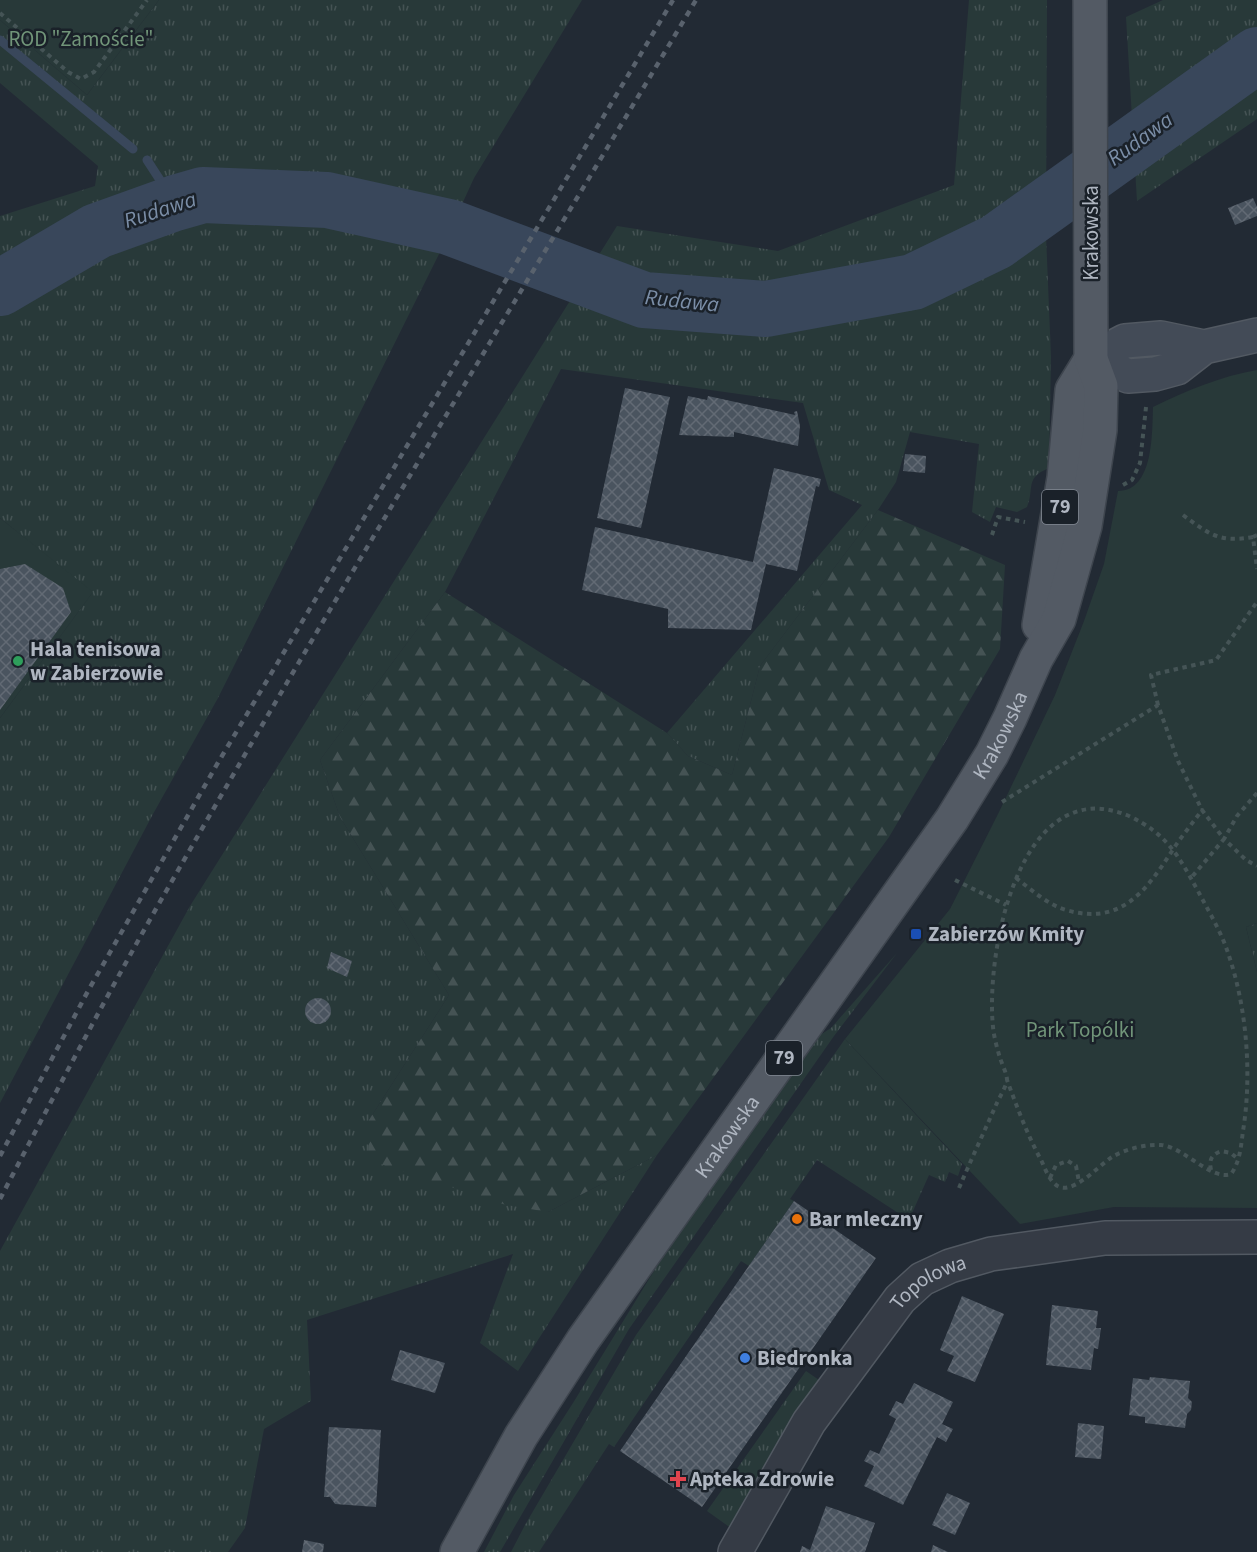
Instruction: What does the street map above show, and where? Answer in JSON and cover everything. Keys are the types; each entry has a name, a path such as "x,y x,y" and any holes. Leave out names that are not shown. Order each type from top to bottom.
{"main road":[{"name":"Krakowska","path":"457,1552 521,1436 583,1340 952,819 992,754 1036,659 1040,613 1064,478 1072,390 1091,359 1090,0"},
{"path":"1091,359 1128,376 1155,374 1177,368 1204,346 1257,335"}],"street":[{"name":"Topolowa","path":"735,1552 809,1422 900,1299 922,1279 950,1266 991,1254 1105,1238 1257,1237"}],"path":[{"path":"0,13 68,72 81,79 94,72 147,0"},
{"path":"1112,484 1124,485 1132,480 1138,471 1147,404"},
{"path":"1183,515 1208,534 1221,539 1236,540 1255,536 1257,569"},
{"path":"1257,602 1216,660 1151,675 1158,705 1178,761 1202,810 1224,839 1246,860 1257,866"},
{"path":"994,807 1158,705"},
{"path":"1191,878 1224,839 1238,816 1257,793"},
{"path":"1097,807 1117,811 1158,832 1173,849 1219,930 1229,956 1237,988 1248,1066 1247,1107 1239,1160 1231,1174 1219,1175 1179,1150 1162,1145 1150,1145 1112,1157 1079,1183 1066,1188 1061,1187 1050,1178 1030,1139 997,1047 992,1014 997,956 1006,905 1016,878 1035,843 1064,817 1080,810 1097,807"},
{"path":"1016,878 1046,900 1065,910 1087,914 1107,912 1123,906 1139,895 1155,878 1202,810"},
{"path":"955,880 1006,905"},
{"path":"959,1188 1007,1080"},
{"path":"1212,1171 1210,1160 1216,1153 1227,1151 1239,1160"},
{"path":"1050,1178 1056,1165 1068,1161 1076,1166 1079,1183"}],"green space":[{"name":"ROD \"Zamoście\"","path":"0,0 159,0 87,95 0,20"},
{"path":"159,0 582,0 474,178 440,252 218,698 153,814 0,1103 0,718 92,593 0,518 0,216 95,186 98,166 0,83 0,20 87,95"},
{"path":"969,0 1047,0 1046,235 1051,357 1049,468 1033,480 1027,507 1017,512 996,507 990,522 972,512 979,444 910,432 896,482 878,510 760,666 732,775 688,756 667,733 862,505 829,490 803,403 561,369 445,592 320,760 340,817 449,995 369,1120 548,1212 657,1155 518,1371 480,1343 513,1254 307,1320 311,1401 264,1429 245,1528 228,1552 0,1552 0,1251 190,906 617,226 778,251 954,185"},
{"path":"1163,0 1257,0 1257,119 1137,201 1126,17"},
{"name":"Park Topólki","path":"1257,370 1257,923 1246,927 1257,972 1257,1208 1114,1207 1020,1224 845,1039 950,909 999,812 1055,695 1084,621 1104,564 1118,491 1130,488 1139,481 1145,471 1151,445 1153,407 1204,385"},
{"path":"878,510 1005,565 1000,649 889,837 657,1155 548,1212 506,1205 368,1160 369,1120 449,995 340,817 320,760 445,592 667,733 688,756 732,775 760,666"},
{"name":"Hala tenisowa w Zabierzowie","path":"0,518 93,592 0,718"},
{"path":"1257,923 1257,972 1246,927"},
{"path":"897,953 834,1036 629,1329 500,1552 484,1552 514,1495 657,1266 820,1035 831,1028"},
{"path":"845,1039 962,1164 958,1176 949,1172 945,1182 929,1175 909,1220 817,1160 790,1199 794,1201 749,1266 741,1261 614,1447 609,1444 539,1552 511,1552 636,1335"},
{"path":"806,1371 819,1380 798,1410 735,1531 707,1511"}],"building":[{"path":"1253,198 1257,207 1257,216 1235,225 1228,208"},
{"path":"625,388 670,397 641,528 597,518"},
{"path":"688,396 707,400 708,396 795,415 794,412 797,411 800,426 798,446 734,432 734,437 679,435"},
{"path":"905,454 926,456 925,473 903,471"},
{"path":"774,468 821,479 819,487 816,486 797,571 766,564 751,630 668,628 668,609 582,590 595,527 753,562"},
{"name":"Hala tenisowa w Zabierzowie","path":"25,564 63,588 71,612 0,710 0,569"},
{"path":"331,952 352,961 347,977 327,968"},
{"path":"318,998 327,1002 331,1011 327,1020 318,1024 309,1020 305,1011 309,1002"},
{"name":"Biedronka","path":"794,1201 876,1258 702,1507 620,1451"},
{"path":"962,1296 1004,1314 975,1382 947,1371 954,1356 940,1350"},
{"path":"1052,1305 1098,1311 1096,1328 1101,1328 1098,1349 1094,1348 1091,1370 1046,1365"},
{"path":"400,1350 445,1363 435,1393 391,1380"},
{"path":"1150,1377 1190,1381 1188,1398 1192,1402 1185,1428 1145,1423 1145,1417 1129,1415 1133,1378 1149,1380"},
{"path":"914,1383 953,1402 942,1424 953,1429 946,1442 937,1437 903,1505 864,1486 874,1466 864,1461 870,1450 879,1454 896,1419 889,1415 896,1401 903,1404"},
{"path":"1078,1423 1104,1426 1101,1459 1075,1457"},
{"path":"329,1427 381,1430 376,1507 335,1504 330,1497 324,1497"},
{"path":"947,1493 970,1503 955,1535 932,1525"},
{"path":"826,1506 875,1523 865,1552 800,1552 802,1546 810,1550"},
{"path":"304,1540 324,1544 323,1552 302,1552"},
{"path":"933,1545 948,1552 931,1552"}],"waterway":[{"path":"0,40 133,149"},
{"name":"Rudawa","path":"0,288 97,231 203,195 327,200 449,227 644,300 766,309 913,282 996,242 1257,55"},
{"path":"147,160 175,203"}],"railway":[{"path":"0,1156 88,991 216,766 673,0"},
{"path":"0,1199 130,955 239,764 696,0"}],"place":[{"name":"Hala tenisowa w Zabierzowie","path":"18,661"},
{"name":"Zabierzów Kmity","path":"916,934"},
{"name":"Bar mleczny","path":"797,1219"},
{"name":"Biedronka","path":"745,1358"},
{"name":"Apteka Zdrowie","path":"678,1479"}]}
